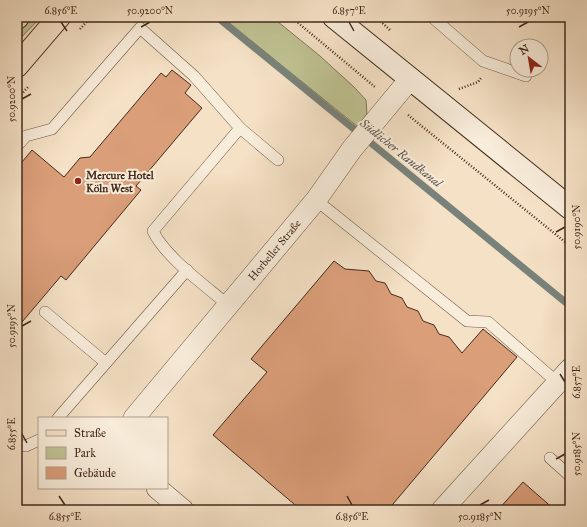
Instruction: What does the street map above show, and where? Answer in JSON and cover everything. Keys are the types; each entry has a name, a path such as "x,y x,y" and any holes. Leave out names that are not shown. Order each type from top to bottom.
{"main road":[{"path":"17,66 59,17"},
{"path":"334,17 570,208"}],"street":[{"name":"Horbeller Straße","path":"135,417 316,200 352,149 410,79"},
{"path":"442,510 564,376"},
{"path":"158,489 183,510"}],"lane":[{"path":"432,17 484,61 509,70"},
{"path":"17,146 26,136 52,129 140,28 194,76 240,128 278,160"},
{"path":"228,305 187,270 157,240 153,231 240,128"},
{"path":"316,200 467,321 488,322 564,376"},
{"path":"59,417 187,270"},
{"path":"45,312 106,363"},
{"path":"17,445 26,446 38,440"},
{"path":"550,458 570,476"}],"path":[{"path":"291,17 391,101 570,246"},
{"path":"442,104 454,91 478,82 494,64"}],"green space":[{"path":"32,17 41,17 17,42 17,33"},
{"path":"222,17 272,17 320,56 366,100 367,114 358,127"}],"building":[{"name":"Mercure Hotel Köln West","path":"172,70 191,85 185,93 202,108 136,186 141,190 66,280 61,276 17,328 17,168 32,150 64,177 80,158 90,157 161,73 166,77"},
{"path":"334,261 345,269 369,271 376,281 385,283 391,294 402,298 407,307 418,311 423,321 434,325 439,334 449,337 462,353 483,329 517,357 388,510 301,510 213,435 267,372 251,359"},
{"path":"523,482 555,510 498,510"}],"waterway":[{"name":"Südlicher Randkanal","path":"217,17 570,306"}],"place":[{"name":"Mercure Hotel Köln West","path":"78,181"}]}
